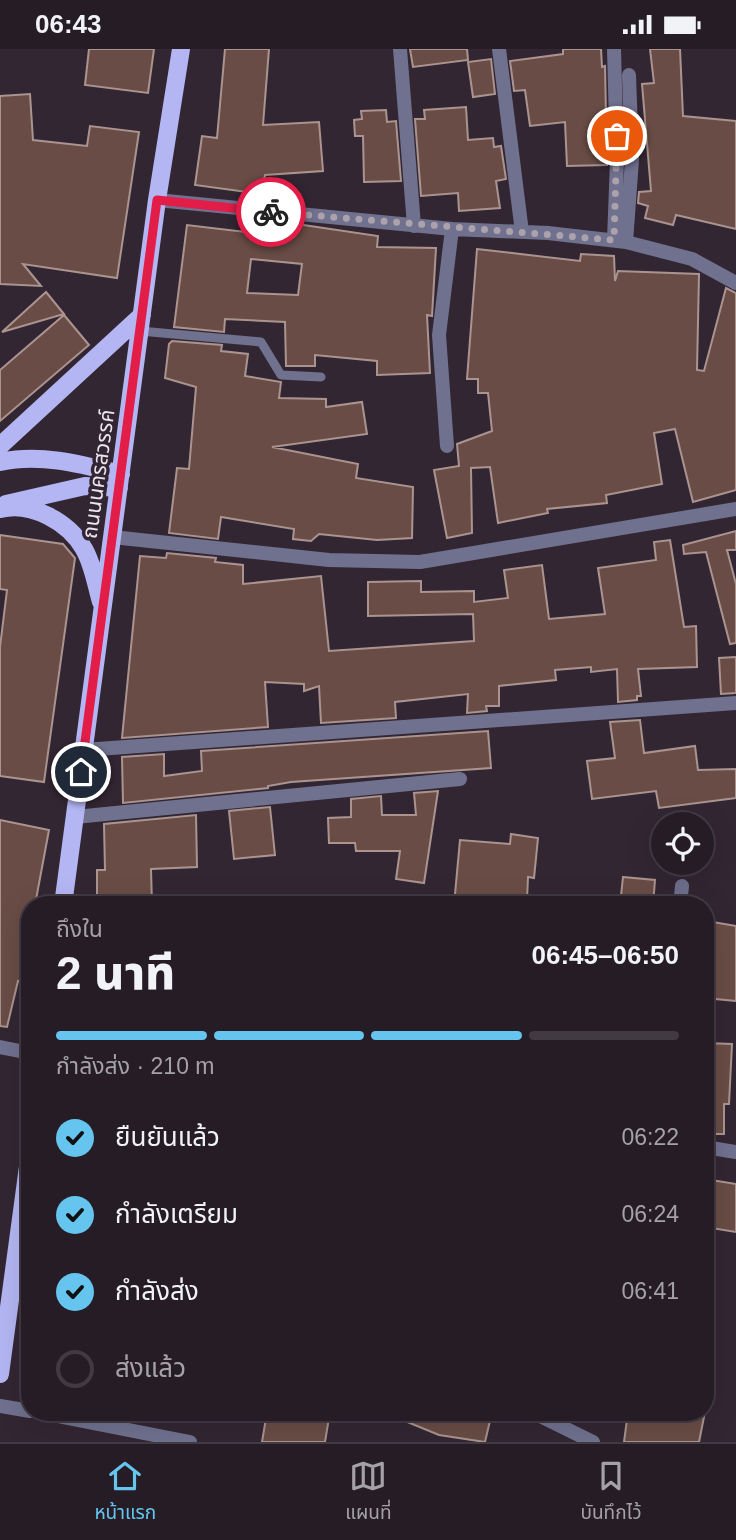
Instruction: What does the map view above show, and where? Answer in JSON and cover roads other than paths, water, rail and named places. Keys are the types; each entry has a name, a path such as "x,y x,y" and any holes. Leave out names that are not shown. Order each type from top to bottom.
{"main road":[{"name":"ถนนนครสวรรค์","path":"64,896 157,200 181,49"},
{"path":"0,446 141,323"},
{"path":"0,462 22,457 83,464 120,481"},
{"path":"0,508 14,500 120,481"},
{"path":"0,508 40,512 65,526 85,549 103,608"},
{"path":"0,1374 21,1269"}],"street":[{"path":"400,49 414,226"},
{"path":"499,49 522,232"},
{"path":"614,49 620,241"},
{"path":"620,241 632,160 629,75"},
{"path":"157,200 414,226 620,241 692,259 736,283"},
{"path":"447,446 439,335 452,229"},
{"path":"112,537 329,561 420,562 736,509"},
{"path":"84,750 736,703"},
{"path":"75,817 460,779"},
{"path":"681,896 682,886"},
{"path":"0,1048 21,1052"},
{"path":"714,1148 736,1152"},
{"path":"0,1406 21,1410"},
{"path":"83,1421 190,1442"},
{"path":"550,1421 593,1442"}],"lane":[{"path":"141,323 261,342 269,349 277,372 281,375 321,377"}]}
